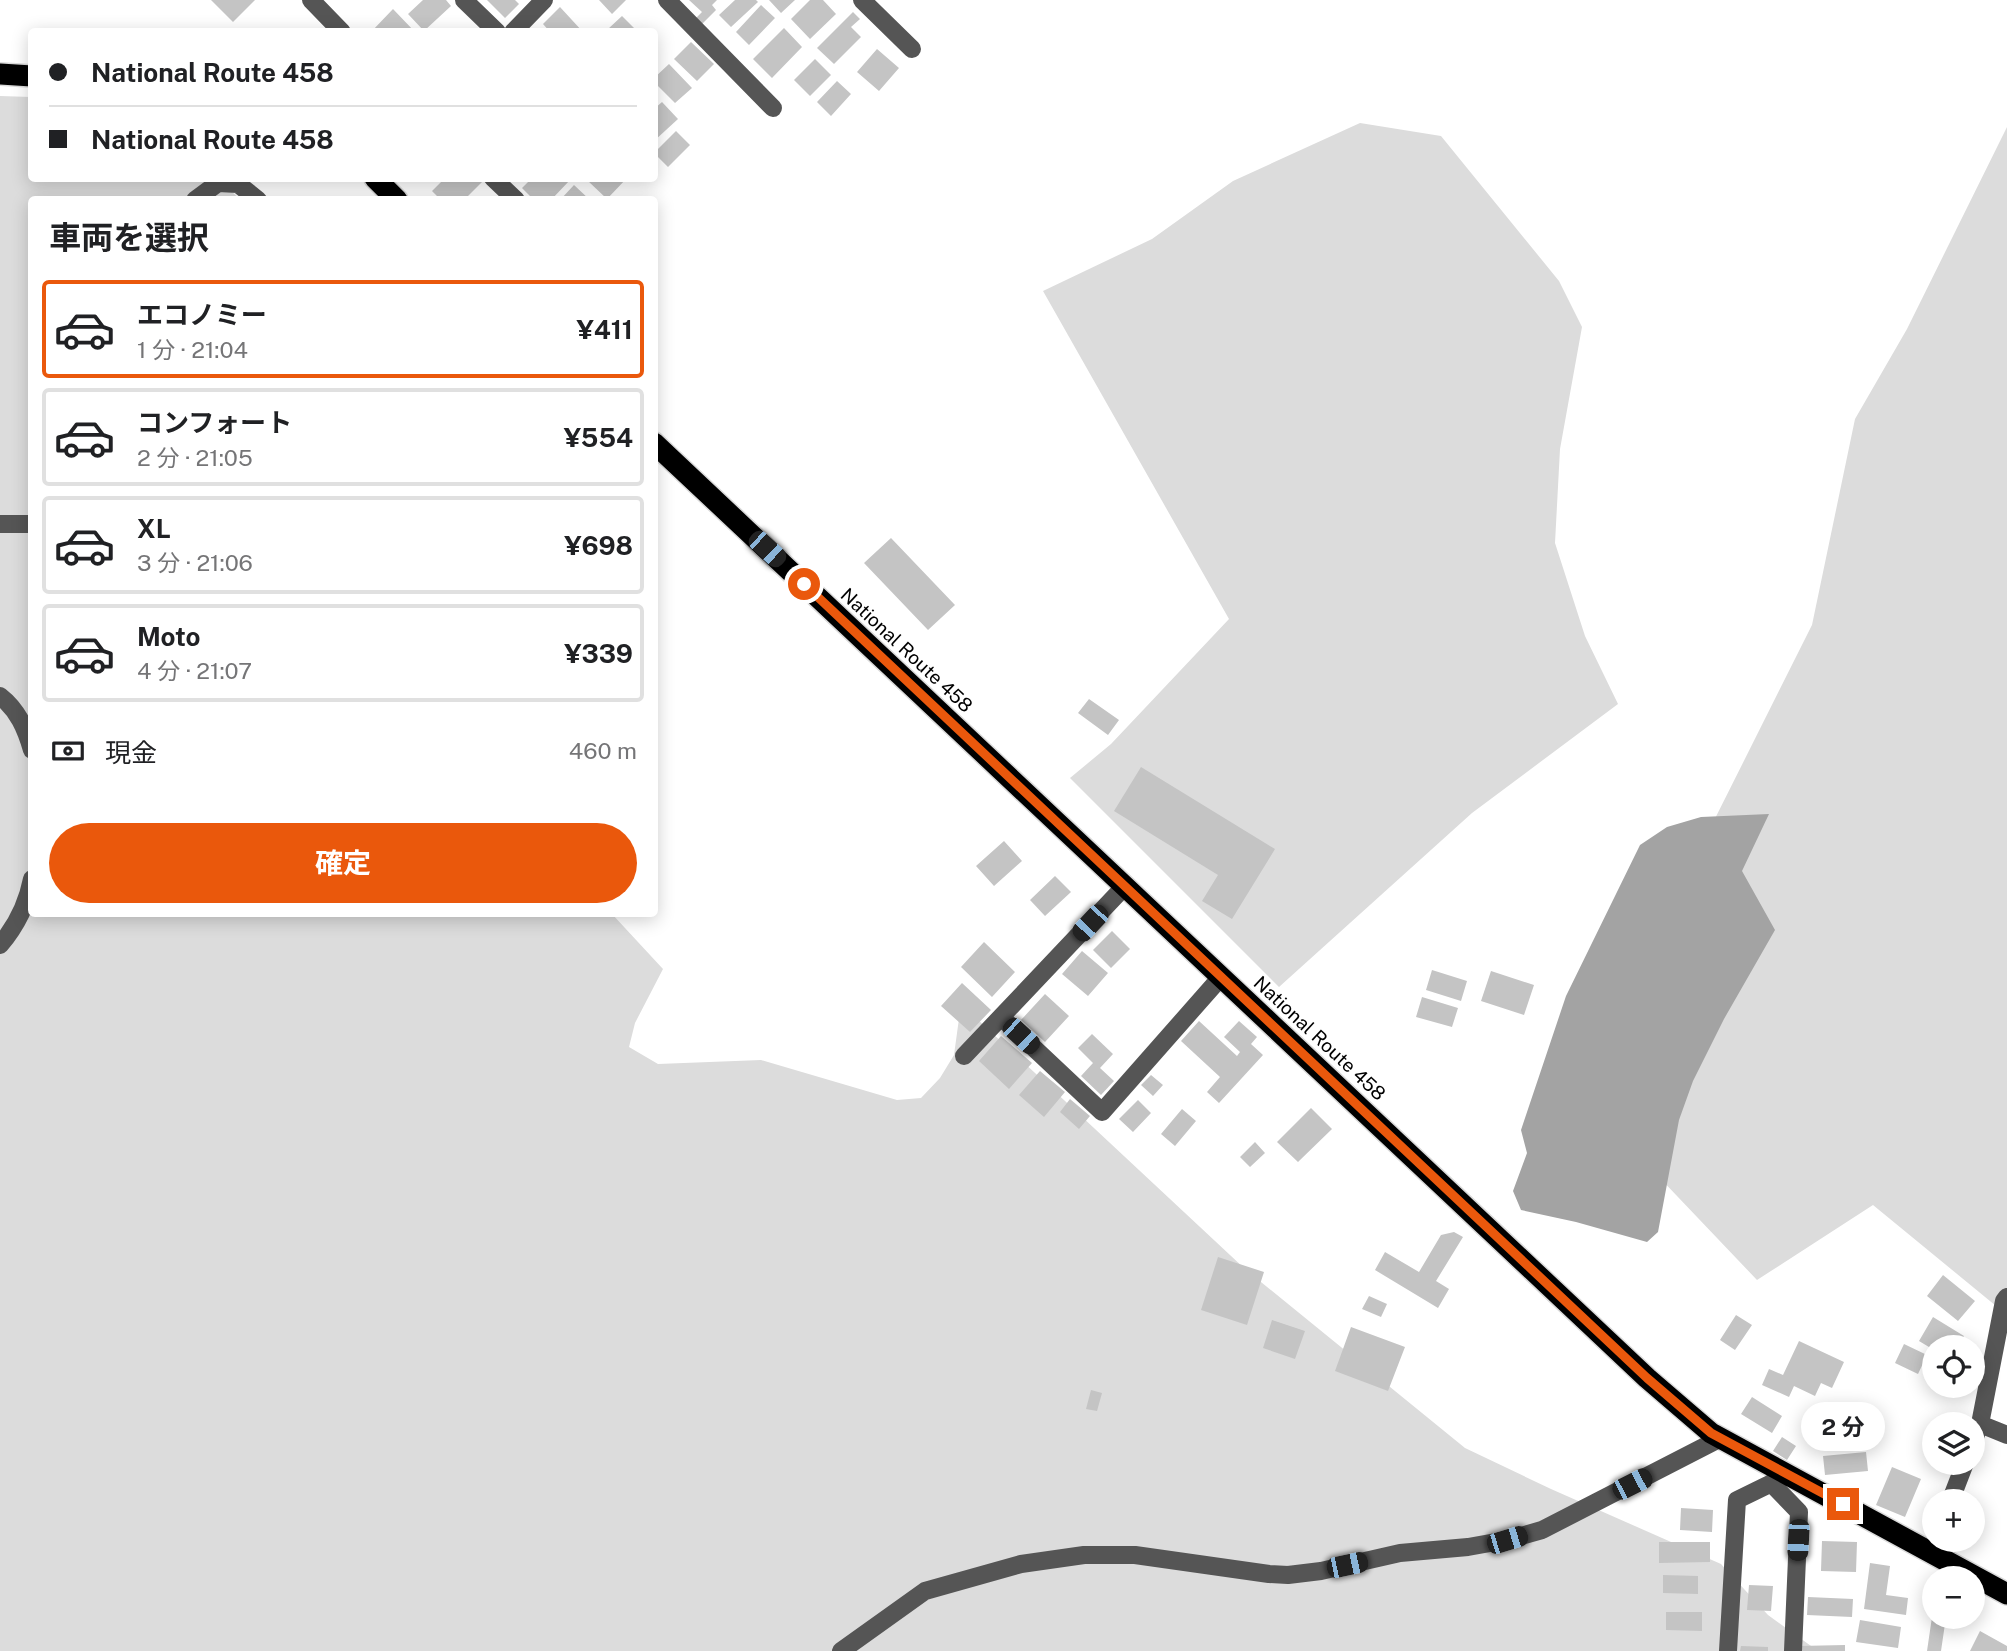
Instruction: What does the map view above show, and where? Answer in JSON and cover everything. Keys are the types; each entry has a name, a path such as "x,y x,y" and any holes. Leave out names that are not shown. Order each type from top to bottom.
{"highway":[{"path":"0,74 28,76"},
{"path":"379,182 393,196"},
{"name":"National Route 458","path":"658,447 1647,1378 1711,1433 1780,1479 1922,1541"},
{"name":"National Route 458","path":"1942,1552 2007,1594"}],"street":[{"path":"311,0 338,28"},
{"path":"464,0 493,28"},
{"path":"517,28 544,0"},
{"path":"667,0 773,108"},
{"path":"862,0 912,49"},
{"path":"497,182 512,196"},
{"path":"200,196 218,183 238,184 253,196"},
{"path":"0,524 28,524"},
{"path":"0,696 25,728 28,737"},
{"path":"964,1056 1125,886"},
{"path":"0,945 14,929 28,899"},
{"path":"1001,1017 1102,1112 1222,977"},
{"path":"1982,1412 2007,1297"},
{"path":"1985,1426 2007,1435"},
{"path":"841,1651 925,1591 1031,1562 1084,1555 1135,1555 1269,1574 1288,1574 1321,1571 1400,1553 1468,1547 1507,1540 1542,1530 1721,1438"},
{"path":"1728,1651 1737,1500 1780,1479 1799,1512 1793,1651"}],"shaded area":[{"path":"0,96 28,97 28,182 220,182 237,196 28,196 28,917 615,917 663,969 635,1023 629,1047 658,1064 761,1060 897,1100 921,1098 940,1078 954,1055 961,1004 1245,1269 1465,1448 1721,1564 1768,1615 1818,1651 0,1651"},
{"path":"1360,123 1441,136 1559,281 1582,327 1560,449 1555,543 1585,636 1618,704 1472,813 1279,987 1070,778 1111,744 1229,619 1043,291 1152,239 1233,181"},
{"path":"2007,127 2007,1315 1873,1205 1757,1280 1578,1092 1812,625 1855,419 1907,329"},
{"path":"1769,814 1742,871 1775,930 1724,1019 1693,1081 1679,1120 1658,1232 1647,1242 1521,1210 1513,1191 1527,1153 1521,1130 1566,996 1640,845 1667,827 1701,817"}],"building":[{"path":"211,0 255,0 233,22"},
{"path":"423,0 446,0 451,6 427,28 421,28 408,14"},
{"path":"487,0 515,0 519,4 505,18"},
{"path":"599,0 626,0 612,14"},
{"path":"689,0 717,0 712,5 716,10 702,24 696,18 702,12"},
{"path":"735,0 758,2 731,27 719,15"},
{"path":"769,0 795,0 781,13"},
{"path":"810,0 823,0 836,14 810,39 791,19"},
{"path":"761,5 775,18 749,45 736,32"},
{"path":"560,7 579,28 546,28 543,24"},
{"path":"393,9 411,28 375,28"},
{"path":"853,12 860,19 851,27 861,37 834,64 817,48"},
{"path":"622,16 634,28 609,28"},
{"path":"784,28 802,47 772,78 753,59"},
{"path":"691,42 714,64 697,81 674,59"},
{"path":"877,49 899,68 879,91 857,72"},
{"path":"815,59 831,75 810,96 794,80"},
{"path":"669,64 692,88 675,103 658,86 658,74"},
{"path":"837,81 851,94 831,116 817,102"},
{"path":"662,102 678,119 658,137 658,106"},
{"path":"676,131 690,145 668,167 658,157 658,149"},
{"path":"441,182 482,182 468,196 437,196 432,191"},
{"path":"528,182 568,182 555,196 530,196 522,188"},
{"path":"589,182 623,182 610,196 604,196"},
{"path":"574,185 586,196 564,196"},
{"path":"891,538 955,605 928,630 864,563"},
{"path":"1089,699 1119,720 1108,735 1078,713"},
{"path":"1141,767 1275,849 1232,919 1202,901 1218,875 1114,811"},
{"path":"1004,841 1022,861 994,886 976,866"},
{"path":"1055,876 1071,892 1045,916 1030,900"},
{"path":"1112,931 1130,949 1111,968 1093,950"},
{"path":"984,942 1015,972 992,997 961,967"},
{"path":"1082,951 1108,973 1088,996 1062,974"},
{"path":"1432,970 1467,981 1461,1001 1426,990"},
{"path":"1491,971 1534,985 1524,1015 1481,1001"},
{"path":"962,983 991,1010 970,1032 941,1006"},
{"path":"1045,994 1069,1016 1045,1042 1021,1020"},
{"path":"1422,997 1458,1008 1452,1027 1416,1017"},
{"path":"1199,1021 1237,1056 1240,1052 1224,1037 1239,1021 1257,1037 1251,1044 1263,1055 1219,1103 1207,1092 1220,1077 1181,1041"},
{"path":"1092,1034 1113,1054 1100,1068 1114,1081 1101,1095 1081,1076 1093,1063 1078,1048"},
{"path":"1001,1036 1032,1063 1009,1089 979,1061"},
{"path":"1040,1071 1065,1092 1044,1117 1019,1095"},
{"path":"1151,1075 1163,1085 1153,1096 1141,1085"},
{"path":"1070,1099 1090,1116 1079,1129 1060,1112"},
{"path":"1138,1100 1151,1113 1133,1132 1119,1119"},
{"path":"1311,1108 1332,1129 1298,1162 1277,1142"},
{"path":"1182,1109 1196,1121 1175,1146 1161,1134"},
{"path":"1255,1142 1265,1153 1250,1167 1240,1157"},
{"path":"1454,1232 1463,1237 1436,1281 1449,1289 1438,1308 1375,1270 1385,1252 1419,1272 1441,1235"},
{"path":"1218,1257 1264,1272 1247,1325 1201,1310"},
{"path":"1943,1275 1975,1301 1958,1321 1927,1296"},
{"path":"1369,1296 1387,1304 1381,1317 1362,1309"},
{"path":"1736,1315 1752,1325 1735,1350 1720,1340"},
{"path":"1933,1317 1962,1335 1922,1335"},
{"path":"1272,1320 1305,1331 1295,1359 1263,1348"},
{"path":"1351,1327 1405,1347 1388,1391 1335,1371"},
{"path":"1799,1341 1844,1362 1832,1388 1821,1383 1815,1396 1794,1386 1789,1397 1762,1385 1769,1369 1783,1375"},
{"path":"1904,1344 1922,1353 1922,1366 1918,1374 1895,1363"},
{"path":"1091,1390 1102,1393 1097,1411 1086,1409"},
{"path":"1752,1397 1782,1416 1772,1433 1741,1414"},
{"path":"1782,1437 1796,1446 1787,1460 1773,1451"},
{"path":"1866,1452 1868,1471 1825,1475 1823,1456"},
{"path":"1892,1467 1921,1479 1905,1517 1876,1505"},
{"path":"1681,1508 1713,1510 1712,1532 1680,1530"},
{"path":"1822,1541 1857,1542 1856,1572 1821,1571"},
{"path":"1659,1542 1710,1542 1710,1562 1659,1563"},
{"path":"1870,1563 1890,1566 1886,1595 1908,1598 1906,1615 1864,1609"},
{"path":"1663,1575 1698,1576 1698,1594 1663,1593"},
{"path":"1749,1585 1773,1586 1771,1611 1747,1610"},
{"path":"1808,1597 1853,1599 1852,1617 1807,1615"},
{"path":"1666,1612 1702,1612 1702,1631 1666,1630"},
{"path":"1860,1620 1901,1627 1898,1648 1856,1642"},
{"path":"1930,1629 1944,1629 1941,1651 1927,1651"},
{"path":"1980,1631 2007,1646 2007,1651 1970,1651"},
{"path":"1845,1645 1845,1651 1799,1651 1799,1646"},
{"path":"1741,1646 1768,1647 1768,1651 1740,1651"}],"route":[{"path":"804,584 1647,1378 1711,1433 1843,1504"}]}
